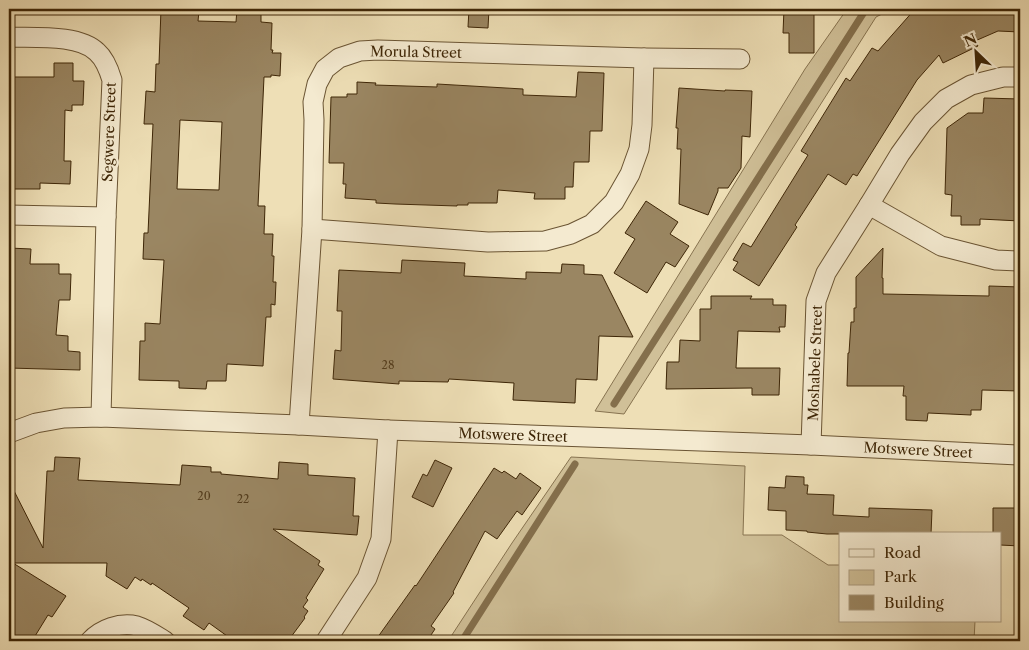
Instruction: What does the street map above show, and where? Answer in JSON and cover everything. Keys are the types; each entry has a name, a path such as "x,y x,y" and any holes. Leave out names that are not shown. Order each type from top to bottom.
{"street":[{"name":"Segwere Street","path":"9,37 64,39 82,42 97,52 108,66 112,80 106,217 101,417"},
{"name":"Morula Street","path":"299,425 312,229 313,102 317,84 325,69 339,58 360,51 378,50 740,59"},
{"path":"312,229 488,242 545,240 571,234 592,224 614,202 630,174 639,150 642,125 644,58"},
{"name":"Moshabele Street","path":"811,445 816,301 826,273 900,154 923,122 946,99 971,85 1003,77 1020,77"},
{"path":"869,205 941,246 996,260 1020,261"},
{"path":"9,215 106,217"},
{"name":"Motswere Street","path":"9,433 36,423 64,418 101,417 1020,455"},
{"path":"326,641 366,578 382,539 388,430"},
{"path":"90,641 104,630 122,625 137,626 165,641"}],"green space":[{"path":"847,9 892,9 876,17 624,414 595,411 805,69"},
{"path":"571,457 745,466 743,535 782,535 828,565 839,565 839,622 975,622 974,641 448,641"}],"building":[{"path":"161,9 199,11 198,21 236,22 237,9 261,11 261,22 272,23 272,53 281,53 280,76 271,75 271,77 264,77 258,206 265,206 264,234 273,234 273,282 276,282 275,305 271,304 271,317 266,317 263,366 227,364 226,381 207,381 206,389 179,388 179,381 139,380 140,341 145,341 145,323 160,324 164,260 143,259 144,233 148,233 153,124 144,124 146,91 155,92 156,64 159,64","holes":["180,120 222,122 219,190 177,189"]},
{"path":"469,9 489,9 488,28 468,27"},
{"path":"784,9 814,9 814,53 789,53 789,33 783,33"},
{"path":"915,9 1020,9 1020,32 998,31 975,41 978,46 943,63 939,55 917,80 857,176 853,174 846,185 828,174 759,286 733,270 738,262 733,260 743,243 751,247 808,155 801,151 846,78 850,81 872,48 878,51"},
{"path":"54,63 73,63 73,81 84,81 83,105 72,105 72,111 65,110 64,161 71,161 70,184 40,183 40,189 9,189 9,92 12,92 13,77 54,77"},
{"path":"578,72 604,73 602,131 590,131 589,162 574,162 573,187 565,187 565,199 534,199 535,193 498,190 497,203 468,203 468,205 457,206 376,203 376,200 345,198 346,184 343,184 344,163 329,163 331,97 347,97 347,94 357,94 357,82 376,83 375,85 437,87 437,84 523,89 523,95 576,97"},
{"path":"679,88 752,91 750,137 742,136 741,168 728,188 718,188 708,215 679,204 681,149 677,149 678,128 676,128"},
{"path":"984,98 1020,99 1020,221 980,219 980,225 961,225 961,216 951,216 952,195 945,194 947,128 968,113 983,113"},
{"path":"646,201 678,222 670,234 689,246 675,267 666,262 647,293 614,273 635,239 625,233"},
{"path":"9,248 31,249 30,264 59,264 59,274 71,274 70,300 59,300 56,335 68,336 68,351 80,352 80,370 9,368"},
{"path":"883,248 883,294 989,296 989,286 1020,287 1020,391 982,390 981,410 971,410 971,415 928,413 927,421 906,420 906,396 903,396 904,386 847,386 851,322 854,322 854,308 856,308 856,277"},
{"path":"402,260 465,263 464,276 526,279 526,272 561,273 562,264 584,265 584,274 602,275 633,337 599,336 597,380 576,379 575,403 513,400 514,383 449,379 448,382 399,381 399,384 333,379 335,350 341,351 342,311 337,311 339,270 401,273"},
{"path":"711,296 752,296 750,299 773,299 773,305 786,305 785,327 779,327 780,332 738,331 736,368 780,368 779,395 752,395 752,388 666,389 667,362 679,362 680,340 700,341 700,309 711,309"},
{"path":"55,457 80,458 78,480 180,485 182,465 211,467 211,472 221,472 221,474 278,479 279,462 308,464 308,475 355,478 353,516 359,516 357,535 273,529 320,561 318,565 324,569 306,598 308,600 303,607 308,611 305,618 288,641 234,641 209,623 204,630 183,616 189,608 152,583 151,585 135,577 127,589 106,576 107,563 13,563 66,596 52,617 48,615 32,641 9,641 9,481 43,548 47,471 54,471"},
{"path":"435,460 452,468 433,507 412,497 423,474 427,476"},
{"path":"494,468 502,473 504,471 516,479 520,473 541,488 522,515 517,511 497,539 485,531 454,593 431,626 435,629 427,641 375,641 416,586"},
{"path":"786,476 804,477 804,485 808,485 807,494 834,495 833,515 869,517 869,508 932,510 931,532 839,532 839,534 827,534 786,530 786,511 768,510 769,487 785,488"},
{"path":"993,508 1020,508 1020,546 1002,545 1002,532 993,532"}],"waterway":[{"path":"614,404 866,9"},
{"path":"462,641 575,464"}]}
